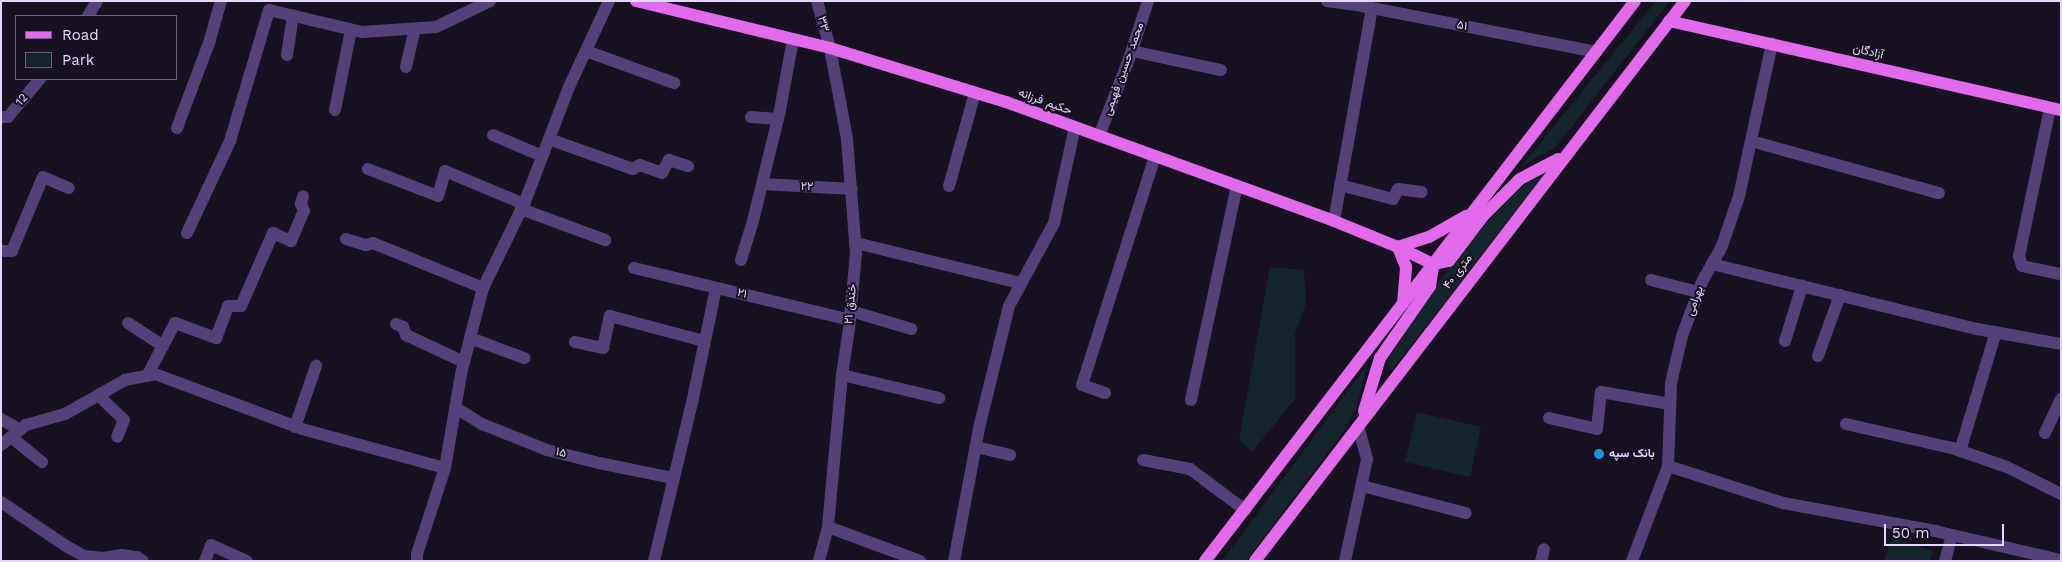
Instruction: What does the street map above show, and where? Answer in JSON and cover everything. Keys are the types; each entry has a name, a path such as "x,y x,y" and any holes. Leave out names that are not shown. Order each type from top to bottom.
{"main road":[{"name":"حکیم فرزانه","path":"636,1 830,48 975,93 1334,221 1398,247 1433,264"},
{"path":"1403,305 1406,287 1406,267 1398,247 1428,237 1475,211 1636,1"},
{"name":"۴۰ متری","path":"1255,561 1685,1"},
{"name":"آزادگان","path":"1669,21 2055,109"},
{"path":"1358,426 1370,398 1374,373 1380,358 1430,286 1433,264 1449,261 1483,216 1520,179 1542,169 1566,154"},
{"name":"۴۰ متری","path":"1205,561 1475,211"}],"street":[{"path":"89,15 97,1"},
{"path":"177,128 206,52 221,1"},
{"path":"186,233 230,141 269,10 362,32 436,27 490,1"},
{"path":"417,561 417,554 445,468 464,362 483,288 523,207 549,139 609,1"},
{"name":"۳۳","path":"817,1 830,48"},
{"name":"محمد حسین فهیمی","path":"1099,136 1132,51 1148,1"},
{"name":"۵۱","path":"1327,1 1358,3 1372,8 1596,52"},
{"path":"1334,221 1372,8"},
{"path":"287,56 294,15"},
{"path":"406,67 415,29"},
{"path":"336,110 351,30"},
{"path":"741,260 778,119 793,39"},
{"name":"بهرامی","path":"1632,561 1668,466 1671,383 1682,336 1698,292 1722,246 1740,196 1772,44"},
{"name":"۲۱ خندق","path":"819,561 828,527 856,243 847,139 830,48"},
{"path":"586,51 674,83"},
{"path":"1132,51 1221,70"},
{"name":"12","path":"1,117 8,117 39,80"},
{"path":"948,186 975,93"},
{"path":"2055,109 2019,256 2022,266 2061,274"},
{"path":"751,117 778,119"},
{"path":"954,561 976,447 1008,306 1054,223 1076,128"},
{"path":"493,135 542,156"},
{"path":"549,139 633,169 640,166 662,173 669,160 688,166"},
{"path":"1751,142 1939,193"},
{"path":"1105,393 1082,385 1155,156"},
{"path":"368,169 438,196 446,171 523,207 605,240"},
{"path":"1,250 12,251 43,177 69,188"},
{"name":"۲۲","path":"762,184 852,189"},
{"path":"1340,185 1393,199 1398,189 1422,192"},
{"path":"1191,400 1237,186"},
{"path":"147,376 175,324 216,338 228,306 241,306 273,233 291,241 304,211 301,204 303,196"},
{"path":"346,239 366,245 373,243 483,288"},
{"path":"856,243 1020,283"},
{"path":"1712,264 1996,332 2061,344"},
{"name":"۲۱","path":"634,268 716,288 911,328"},
{"path":"1651,280 1698,292"},
{"path":"1785,341 1802,286"},
{"path":"654,561 716,288"},
{"path":"1818,356 1840,295"},
{"path":"575,342 603,348 610,316 704,341"},
{"path":"128,323 163,346"},
{"path":"396,324 403,327 406,335 464,362"},
{"path":"1960,451 1996,332"},
{"path":"470,338 524,358"},
{"path":"295,427 316,366"},
{"path":"11,438 26,425 65,414 125,380 155,374 295,427 445,468"},
{"path":"842,375 938,398"},
{"path":"1549,418 1597,429 1601,392 1670,404"},
{"path":"98,395 124,420 117,437"},
{"path":"2045,434 2061,399"},
{"name":"۱۵","path":"456,408 482,424 547,450 673,478"},
{"path":"1,419 11,438 42,462"},
{"path":"1846,424 1960,451 2007,467 2061,494"},
{"path":"1345,561 1368,459 1358,426"},
{"path":"976,447 1010,455"},
{"path":"1143,460 1190,469 1245,510"},
{"path":"1668,466 1783,503 1952,535 2023,556 2061,560"},
{"path":"1362,486 1466,514"},
{"path":"1,502 84,556 112,558 130,556 142,561"},
{"path":"828,527 920,561"},
{"path":"1944,561 1952,535"},
{"path":"205,561 211,545 247,561"}],"green space":[{"path":"1656,1 1670,1 1554,149 1519,169"},
{"path":"1542,177 1391,371 1388,361 1435,287 1465,247 1514,194 1529,182"},
{"path":"1270,267 1304,270 1306,303 1295,334 1295,399 1252,452 1239,440"},
{"path":"1367,365 1356,409 1341,435 1246,561 1222,561"},
{"path":"1417,412 1481,427 1470,477 1405,462"},
{"path":"1892,538 1933,551 1930,561 1884,561"}],"place":[{"name":"بانک سپه","path":"1599,454"}]}
